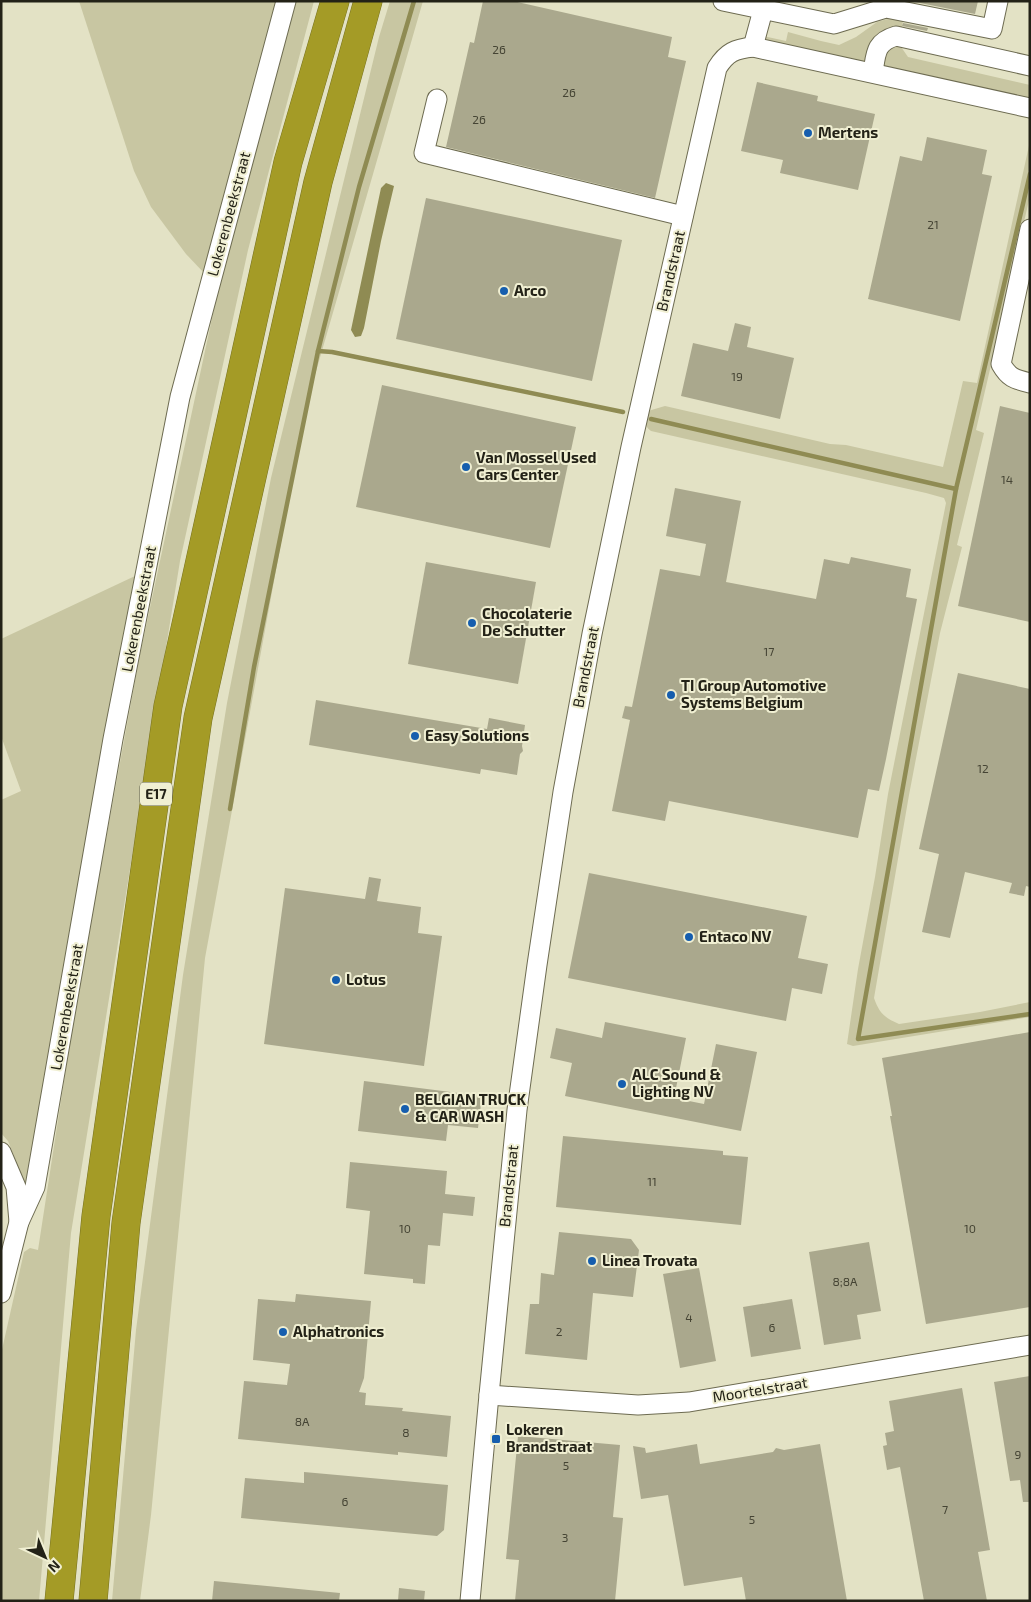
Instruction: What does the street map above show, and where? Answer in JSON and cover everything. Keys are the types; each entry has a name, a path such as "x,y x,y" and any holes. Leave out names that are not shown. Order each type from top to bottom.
{"highway":[{"name":"E17","path":"59,1601 96,1216 168,706 288,162 336,1"},
{"name":"E17","path":"93,1601 126,1223 198,718 318,182 368,1"}],"street":[{"name":"Lokerenbeekstraat","path":"19,1222 35,1187 113,739 180,397 286,1"},
{"path":"723,1 834,24 886,8 992,29 998,1"},
{"path":"753,47 763,10"},
{"path":"873,72 877,49 884,40 896,36 1030,66"},
{"name":"Brandstraat","path":"470,1601 488,1395 517,1110 563,792 592,634 629,457 717,68 731,52 739,48 753,47 1030,108"},
{"path":"437,99 424,153 683,216"},
{"path":"1030,229 1001,364 1006,374 1014,379 1030,383"},
{"path":"1,1152 16,1187 19,1222 1,1293"},
{"name":"Moortelstraat","path":"488,1395 638,1404 688,1402 1030,1345"}],"shaded area":[{"path":"79,1 280,1 205,274 186,254 151,207 134,171"},
{"path":"296,1 314,1 248,250 180,561 71,1233 39,1601 1,1601 1,1354 24,1252 30,1248 38,1250 76,1003 139,659 220,281"},
{"path":"390,1 423,1 306,406 205,958 151,1515 140,1601 112,1601 136,1330 183,975 227,703 271,478 379,37"},
{"path":"891,18 903,21 901,32 870,50 863,64 762,40 763,36 786,41 788,32 839,45 856,37 877,22"},
{"path":"897,41 908,57 1030,85 1030,101 885,69 880,63 885,48"},
{"path":"1030,141 1030,196 976,430 984,433 957,545 962,547 940,633 909,795 874,998 883,1014 899,1024 980,1012 1030,1002 1030,1017 853,1046 847,1044 858,969 888,794 946,503 944,498 926,493 651,431 647,427 646,420 648,411 665,406 830,444 846,445 943,467 963,381 977,383"},
{"path":"386,183 394,186 364,328 361,336 355,337 351,330 381,188"},
{"path":"135,576 30,1183 24,1181 8,1141 1,1133 1,800 21,791 1,736 1,639"}],"building":[{"path":"483,1 513,1 672,37 668,57 686,61 655,198 446,147 470,42 474,43"},
{"path":"910,1 978,1 975,14"},
{"path":"903,23 928,28 927,31 902,26"},
{"name":"Mertens","path":"757,82 818,96 817,101 875,114 858,190 780,173 783,160 741,151"},
{"path":"927,137 987,150 982,174 992,176 960,321 868,299 900,156 922,161"},
{"name":"Arco","path":"426,198 622,240 592,381 396,339"},
{"path":"735,323 751,327 747,347 794,358 780,419 681,396 693,343 728,351"},
{"name":"Van Mossel Used Cars Center","path":"382,385 576,427 550,548 356,507"},
{"path":"1000,406 1030,413 1030,622 958,606"},
{"path":"675,488 741,501 726,582 816,599 824,559 849,564 851,557 911,569 906,597 917,599 886,759 879,791 868,789 858,838 669,801 665,821 612,811 630,720 622,718 625,706 632,707 660,569 700,576 706,544 666,536"},
{"name":"Chocolaterie De Schutter","path":"426,562 536,582 518,684 408,664"},
{"path":"958,673 1030,689 1030,887 1026,886 1024,896 1009,893 1012,883 965,872 950,938 922,932 939,854 919,849"},
{"name":"Easy Solutions","path":"316,700 487,729 489,718 525,725 523,751 520,754 517,775 481,769 480,774 309,745"},
{"name":"Entaco NV","path":"589,873 807,916 798,958 828,964 822,994 792,988 786,1021 568,978"},
{"name":"Lotus","path":"369,877 381,879 377,901 421,907 418,933 442,936 424,1066 264,1044 285,888 365,899"},
{"name":"ALC Sound & Lighting NV","path":"605,1022 686,1038 674,1098 704,1104 716,1044 757,1052 741,1131 565,1096 572,1063 550,1058 556,1028 602,1038"},
{"path":"1030,1032 1030,1307 926,1324 890,1116 892,1116 882,1058"},
{"name":"BELGIAN TRUCK & CAR WASH","path":"364,1081 482,1096 478,1128 448,1125 446,1141 358,1131"},
{"path":"563,1136 723,1151 723,1155 748,1157 741,1225 556,1207"},
{"path":"350,1162 447,1171 445,1194 475,1197 473,1216 443,1213 440,1246 428,1245 425,1284 413,1283 413,1279 364,1274 370,1211 346,1208"},
{"path":"559,1232 631,1239 639,1250 633,1297 593,1293 587,1360 525,1354 530,1304 539,1304 541,1273 554,1275"},
{"path":"869,1242 881,1311 857,1315 861,1339 824,1345 809,1252"},
{"path":"699,1268 716,1361 680,1368 663,1274"},
{"path":"296,1294 371,1301 364,1378 359,1392 366,1393 365,1405 403,1408 402,1411 451,1416 447,1457 398,1452 398,1455 238,1439 244,1381 287,1385 290,1364 253,1360 258,1299 295,1302"},
{"path":"792,1299 801,1349 751,1357 743,1307"},
{"path":"1030,1376 1030,1502 1023,1502 1020,1480 1010,1481 994,1382"},
{"path":"962,1388 990,1550 978,1552 987,1601 924,1601 900,1467 887,1470 883,1446 887,1445 885,1433 894,1431 889,1401"},
{"path":"518,1436 620,1445 613,1517 623,1518 615,1601 515,1601 519,1560 506,1559"},
{"path":"697,1444 700,1464 773,1452 776,1448 784,1450 820,1444 847,1601 746,1601 742,1577 684,1586 668,1495 641,1499 633,1446 645,1448 646,1453"},
{"path":"304,1472 448,1485 444,1530 437,1536 241,1518 245,1478 304,1483"},
{"path":"214,1581 340,1593 339,1601 212,1601"},
{"path":"399,1588 425,1591 424,1601 398,1601"}],"waterway":[{"path":"414,1 359,187 318,351 332,352 623,412"},
{"path":"1030,174 956,489 858,1039 1030,1014"},
{"path":"230,809 254,667 318,351"},
{"path":"651,419 956,489"}],"place":[{"name":"Mertens","path":"808,133"},
{"name":"Arco","path":"504,291"},
{"name":"Van Mossel Used Cars Center","path":"466,467"},
{"name":"Chocolaterie De Schutter","path":"472,623"},
{"name":"TI Group Automotive Systems Belgium","path":"671,695"},
{"name":"Easy Solutions","path":"415,736"},
{"name":"Entaco NV","path":"689,937"},
{"name":"Lotus","path":"336,980"},
{"name":"ALC Sound & Lighting NV","path":"622,1084"},
{"name":"BELGIAN TRUCK & CAR WASH","path":"405,1109"},
{"name":"Linea Trovata","path":"592,1261"},
{"name":"Alphatronics","path":"283,1332"},
{"name":"Lokeren Brandstraat","path":"496,1439"}]}
